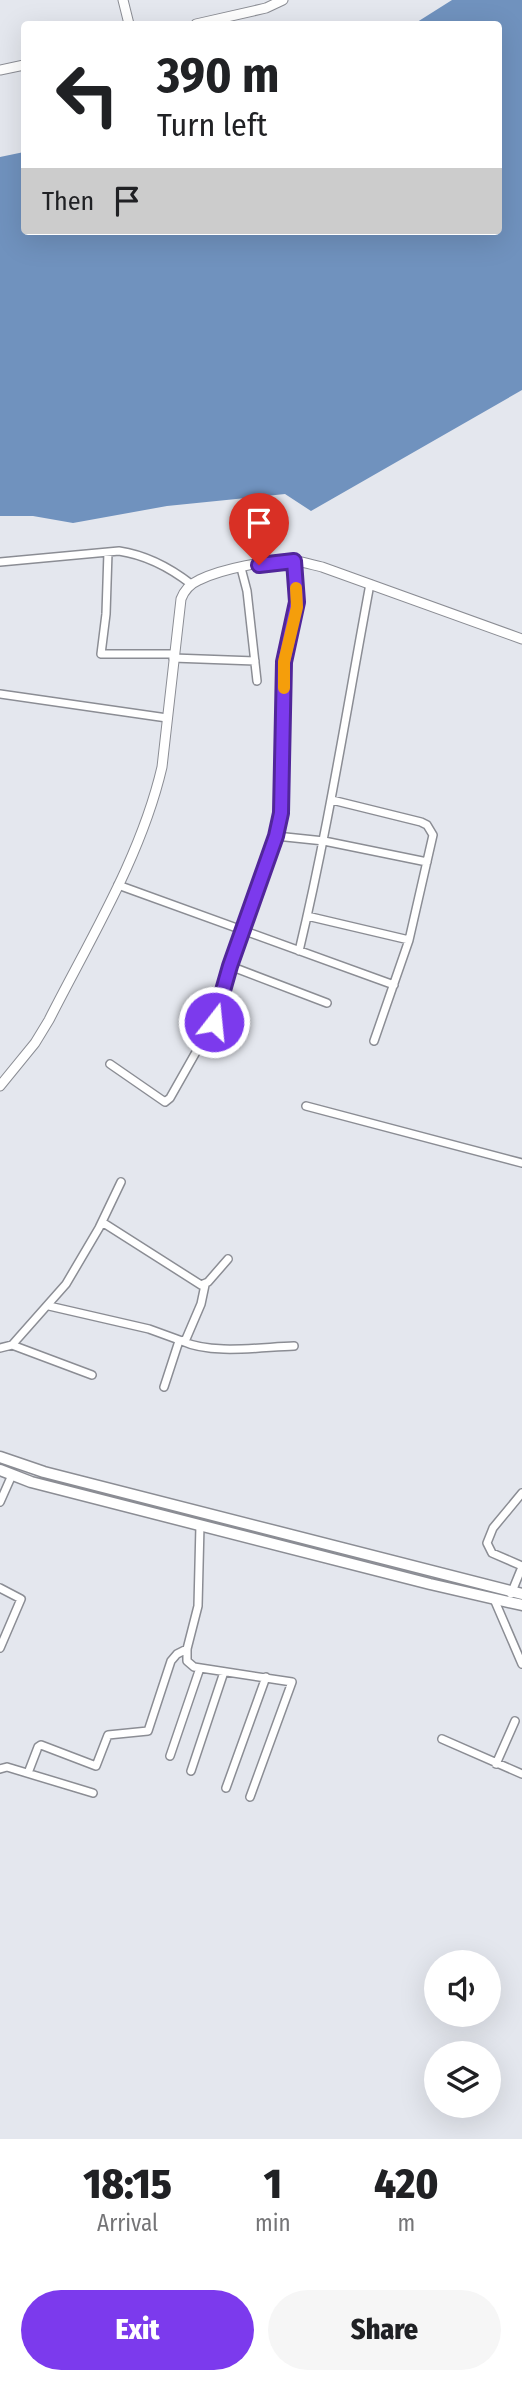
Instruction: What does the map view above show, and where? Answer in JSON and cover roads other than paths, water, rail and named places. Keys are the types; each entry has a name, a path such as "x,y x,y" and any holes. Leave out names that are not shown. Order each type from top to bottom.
{"highway":[{"path":"0,1457 44,1472 514,1595 522,1605"},
{"path":"0,1470 200,1525 494,1599 514,1595"}],"street":[{"path":"123,0 128,21"},
{"path":"209,21 266,8 283,0"},
{"path":"0,70 21,66"},
{"path":"108,552 106,614 100,652 106,655 255,661"},
{"path":"0,562 108,552 133,553 158,562 191,584"},
{"path":"110,1064 165,1102 170,1098 214,1022 230,966 276,836 282,801 284,662 297,607 294,561"},
{"path":"0,1086 42,1032 118,884 157,789 162,767 181,599 191,584 199,579 241,568 294,561 321,567 522,639"},
{"path":"241,568 247,591 257,681"},
{"path":"299,951 332,800 370,584"},
{"path":"0,694 167,718"},
{"path":"332,800 427,825 433,835 409,940 374,1041"},
{"path":"276,836 324,841 427,862"},
{"path":"118,884 394,985"},
{"path":"307,916 409,940"},
{"path":"230,966 327,1003"},
{"path":"306,1106 522,1163"},
{"path":"0,1348 12,1345 66,1284 102,1222 121,1182"},
{"path":"102,1222 194,1283 205,1285"},
{"path":"164,1387 181,1341 186,1339 201,1304 205,1285 228,1259"},
{"path":"49,1306 149,1329 198,1346 294,1346"},
{"path":"12,1345 92,1375"},
{"path":"0,1502 12,1475"},
{"path":"514,1595 522,1566 492,1553 488,1543 493,1528 522,1493"},
{"path":"200,1525 198,1606 187,1649 187,1661 200,1668 292,1682 250,1797"},
{"path":"0,1588 21,1599 0,1648"},
{"path":"494,1599 522,1664"},
{"path":"28,1773 41,1745 96,1766 108,1735 148,1731 171,1661 187,1649"},
{"path":"170,1756 200,1668"},
{"path":"191,1771 224,1672"},
{"path":"226,1788 266,1677"},
{"path":"496,1764 515,1721"},
{"path":"442,1739 522,1774"},
{"path":"0,1769 7,1767 93,1793"}],"water":[{"path":"452,0 522,0 522,390 311,511 285,494 167,506 73,523 33,516 0,516 0,157 21,153 21,235 502,235 502,21 419,21"}]}
